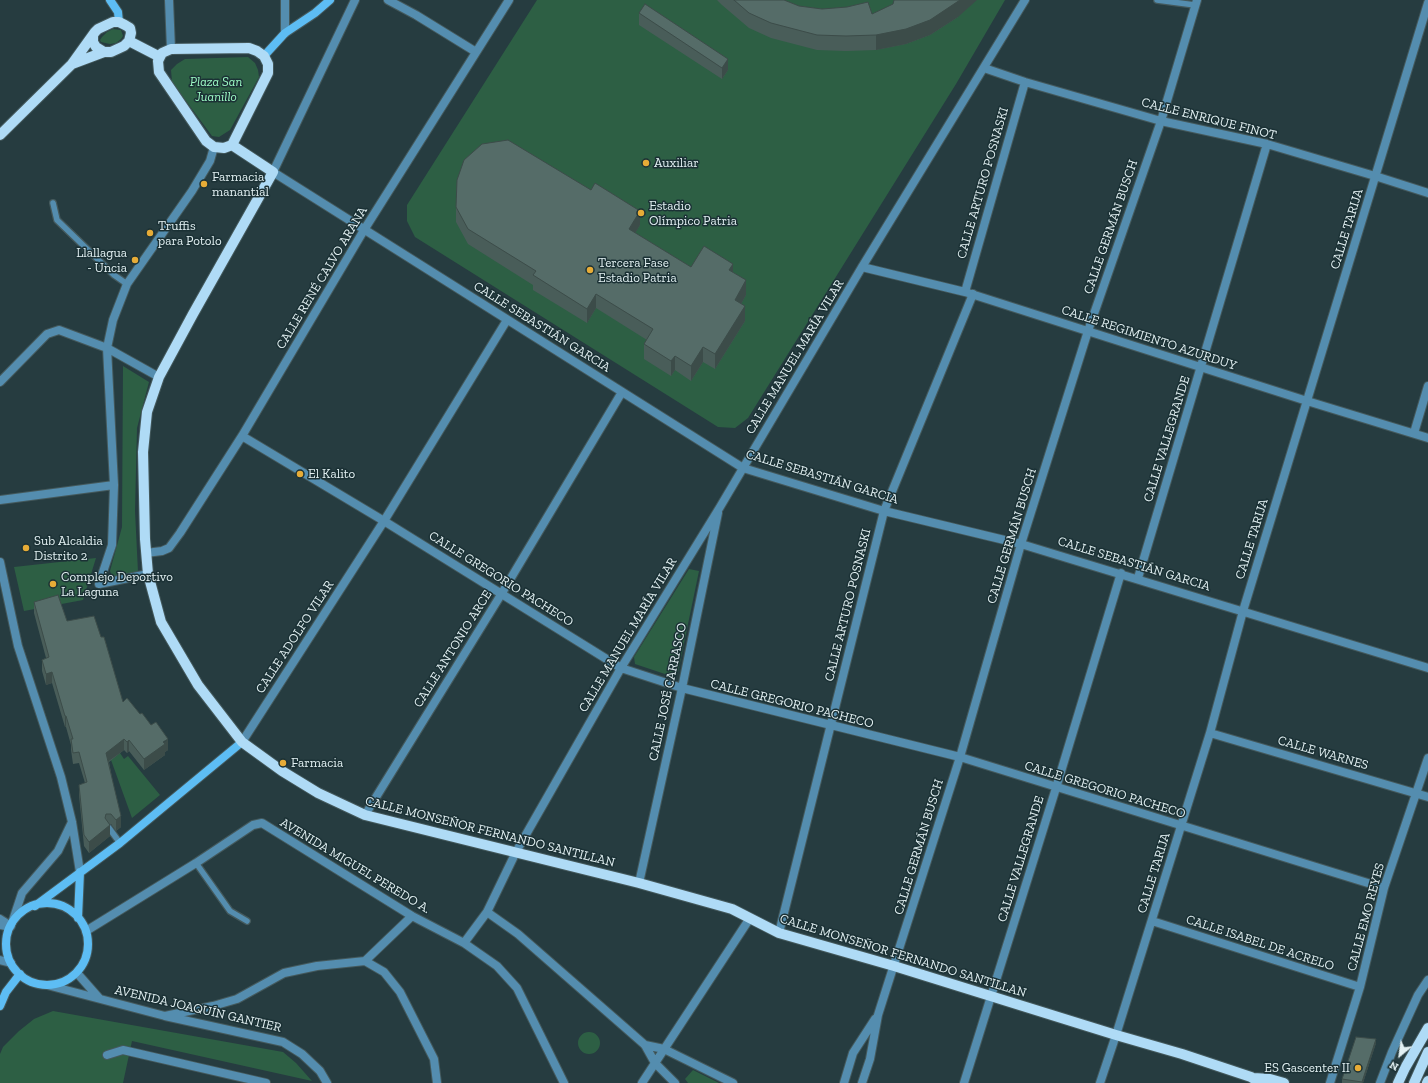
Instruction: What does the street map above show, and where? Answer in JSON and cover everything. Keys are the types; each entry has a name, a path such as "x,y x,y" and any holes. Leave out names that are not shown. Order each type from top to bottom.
{"main road":[{"path":"110,0 118,12 119,22"},
{"path":"264,56 285,33 315,13 330,0"},
{"path":"0,135 72,64 93,35 101,28 114,22 119,22 130,28 129,41 116,51 104,52 72,64"},
{"path":"93,35 94,44 104,52"},
{"path":"129,41 160,58"},
{"path":"249,48 264,56 268,64 268,73 232,145 224,148 214,147 206,141 159,72 158,61 162,53 171,49 249,48"},
{"name":"CALLE SEBASTIÁN GARCIA","path":"232,145 273,172"},
{"name":"CALLE MONSEÑOR FERNANDO SANTILLAN","path":"273,172 159,377 147,412 143,452 145,539 148,574 161,622 198,685 242,742 282,771 318,793 365,814 639,883 732,909 779,933 894,966 1182,1054 1251,1077 1270,1079 1284,1083"},
{"name":"CALLE ADOLFO VILAR","path":"35,906 120,843 242,742"},
{"path":"78,918 80,872"},
{"path":"54,904 68,910 78,918 86,931 88,943 87,954 83,964 77,973 68,980 58,984 47,985 29,980 20,974 11,963 7,954 6,938 11,925 23,912 35,906 54,904"},
{"path":"0,1006 6,992 20,974"},
{"path":"1398,1083 1428,1028"},
{"path":"1414,1083 1428,1052"},
{"name":"CALLE MONSEÑOR FERNANDO SANTILLAN","path":"1251,1077 1260,1083"}],"street":[{"path":"169,0 171,49"},
{"path":"285,0 285,33"},
{"name":"CALLE MONSEÑOR FERNANDO SANTILLAN","path":"273,172 355,0"},
{"path":"388,0 416,14 476,52"},
{"name":"CALLE RENÉ CALVO ARANA","path":"146,552 162,551 169,548 180,533 242,436 364,230 509,0"},
{"name":"CALLE MANUEL MARÍA VILAR","path":"464,943 487,912 516,852 621,668 743,468 862,267 1025,0"},
{"name":"CALLE GERMÁN BUSCH","path":"862,1083 870,1059 878,1015 960,757 1021,544 1088,331 1161,121 1196,2"},
{"name":"CALLE TARIJA","path":"1100,1083 1210,733 1243,611 1428,2"},
{"name":"CALLE ENRIQUE FINOT","path":"984,68 1025,82 1161,121 1267,144 1375,176 1428,194"},
{"name":"CALLE ARTURO POSNASKI","path":"965,292 1025,82"},
{"name":"CALLE VALLEGRANDE","path":"1138,578 1267,144"},
{"path":"148,574 99,584 112,545 114,484 107,348 113,320 127,284 192,191 210,161 214,147"},
{"name":"CALLE SEBASTIÁN GARCIA","path":"273,172 743,468 884,511 1021,544 1121,573 1428,668"},
{"name":"CALLE REGIMIENTO AZURDUY","path":"862,267 973,294 1201,368 1428,438"},
{"name":"CALLE ARTURO POSNASKI","path":"779,933 884,511 973,294"},
{"name":"CALLE ADOLFO VILAR","path":"242,742 384,521 508,320"},
{"path":"0,382 47,334 59,330 107,348 159,377"},
{"path":"1414,433 1428,386"},
{"name":"CALLE ANTONIO ARCE","path":"365,814 502,593 622,392"},
{"name":"CALLE GREGORIO PACHECO","path":"242,436 502,593 621,668 682,688 960,757 1056,788 1384,888"},
{"path":"0,500 114,484"},
{"name":"CALLE JOSÉ CARRASCO","path":"639,883 720,506"},
{"path":"0,562 18,646 61,777 72,822 80,872"},
{"name":"CALLE VALLEGRANDE","path":"964,1083 1121,573"},
{"name":"CALLE WARNES","path":"1210,733 1428,797"},
{"name":"CALLE EMO REYES","path":"1330,1083 1360,987 1384,888 1428,758"},
{"path":"11,925 22,893 58,851 72,822"},
{"name":"AVENIDA MIGUEL PEREDO A.","path":"86,931 196,863 253,825 262,823 412,916 464,943 497,966 517,988 564,1083"},
{"path":"487,912 518,934 645,1045 655,1063 675,1083"},
{"path":"365,961 412,916"},
{"path":"642,1083 750,918"},
{"path":"0,920 11,925"},
{"name":"CALLE ISABEL DE ACRELO","path":"1152,921 1360,987"},
{"path":"0,925 11,925"},
{"path":"0,960 11,963"},
{"path":"165,1016 213,1006 237,999 284,973 317,966 365,961 384,972 400,992 434,1059 437,1083"},
{"path":"77,973 99,998"},
{"path":"1380,1083 1408,1016 1418,995 1428,980"},
{"name":"AVENIDA JOAQUÍN GANTIER","path":"47,985 165,1016 283,1042 302,1054 320,1071 327,1083"},
{"path":"844,1083 853,1053 878,1015"},
{"path":"645,1045 664,1050 733,1083"},
{"path":"107,1055 123,1050 266,1083"}],"lane":[{"path":"1157,0 1196,2"},
{"path":"53,203 58,220 114,275 127,284"},
{"path":"109,828 120,843"},
{"path":"196,863 230,910 247,921"}],"green space":[{"name":"Estadio Olímpico Patria","path":"537,0 1005,0 956,84 748,418 735,428 718,427 415,237 407,221 407,205"},
{"path":"113,29 121,30 123,36 121,39 116,43 110,44 101,42 100,40 102,37"},
{"name":"Plaza San Juanillo","path":"248,57 255,63 259,77 230,130 219,137 212,136 172,82 171,70 185,59"},
{"path":"123,366 149,382 137,428 135,511 138,572 117,577 112,576 110,571 122,527"},
{"name":"Complejo Deportivo La Laguna","path":"96,558 83,600 24,611 14,567"},
{"path":"689,569 699,571 678,672 671,676 635,664 634,657"},
{"path":"120,753 124,759 128,756 160,795 132,818 111,760"},
{"path":"53,1011 283,1052 296,1063 312,1081 132,1041 123,1083 0,1083 0,1054 3,1047 34,1019"},
{"path":"585,1032 593,1032 600,1039 600,1047 593,1054 585,1054 578,1047 578,1039"},
{"path":"693,1070 719,1083 688,1083 685,1079"}],"building":[{"path":"734,0 784,0 799,6 822,9 847,7 868,2 872,14 893,4 894,0 960,0 930,20 906,29 876,35 846,36 817,35 771,23 749,13"},
{"path":"645,4 728,59 722,68 639,13"},
{"name":"Tercera Fase Estadio Patria","path":"508,140 591,190 595,183 640,211 629,229 691,267 704,246 733,264 729,270 746,280 735,300 745,306 715,354 703,347 691,366 675,356 671,361 644,344 653,329 596,294 587,309 533,275 536,271 468,229 456,207 457,180 464,160 482,144"},
{"path":"58,595 67,621 94,616 101,637 104,637 123,702 127,698 140,714 142,713 151,725 156,722 168,739 163,742 165,744 144,759 129,740 127,742 124,739 106,753 121,816 116,820 111,814 106,814 105,818 110,825 89,842 84,835 79,785 87,782 79,752 73,753 71,739 73,739 52,672 46,674 42,660 49,657 34,602"},
{"path":"1356,1037 1376,1039 1362,1082 1342,1079"}],"place":[{"name":"Auxiliar","path":"646,163"},
{"name":"Farmacia manantial","path":"204,184"},
{"name":"Estadio Olímpico Patria","path":"641,213"},
{"name":"Truffis para Potolo","path":"150,233"},
{"name":"Llallagua - Uncia","path":"135,260"},
{"name":"Tercera Fase Estadio Patria","path":"590,270"},
{"name":"El Kalito","path":"300,474"},
{"name":"Sub Alcaldia Distrito 2","path":"26,548"},
{"name":"Complejo Deportivo La Laguna","path":"53,584"},
{"name":"Farmacia","path":"283,763"},
{"name":"ES Gascenter II","path":"1358,1068"}]}
